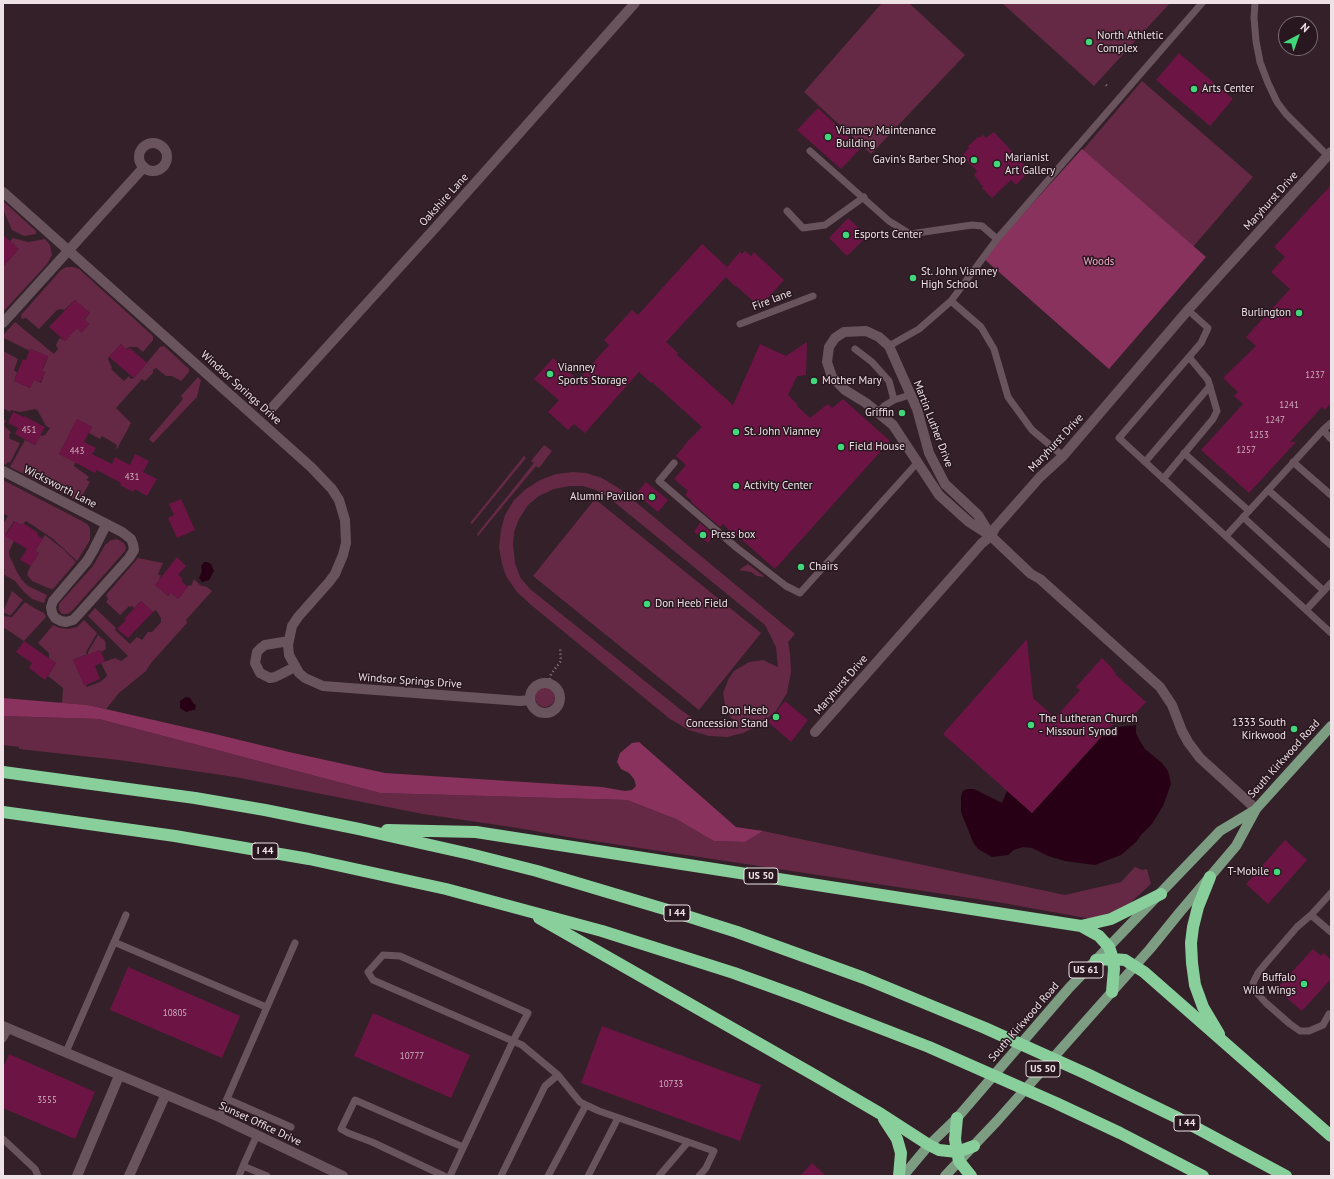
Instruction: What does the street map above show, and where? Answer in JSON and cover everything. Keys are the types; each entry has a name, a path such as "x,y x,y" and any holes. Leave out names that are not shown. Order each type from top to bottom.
{"highway":[{"name":"I 44","path":"3,772 195,798 360,829 537,871 670,911 736,932 920,1000 1087,1074 1178,1118 1286,1176"},
{"name":"I 44","path":"3,812 175,836 288,855 386,875 602,931 734,973 864,1021 961,1061 1056,1103 1120,1133 1203,1176"},
{"name":"US 50","path":"360,829 476,832 1081,926 1099,936 1111,953"},
{"path":"1210,877 1198,907 1193,927 1191,942 1192,963 1195,985 1203,1007 1225,1043"},
{"path":"1081,926 1110,919 1161,894"},
{"path":"524,910 758,1042 881,1114 929,1145 958,1157"},
{"path":"1111,953 1144,972 1331,1136"},
{"path":"1096,960 1111,953"},
{"path":"1111,953 1114,969 1112,992"},
{"path":"881,1114 897,1139 901,1152 899,1176"},
{"path":"957,1118 954,1139 958,1157 971,1176"},
{"path":"958,1157 974,1146"}],"main road":[{"name":"South Kirkwood Road","path":"974,1146 1135,966 1236,846 1256,809 1331,726"},
{"name":"South Kirkwood Road","path":"1111,953 1161,894 1220,831 1256,809"},
{"name":"South Kirkwood Road","path":"903,1176 929,1145 957,1118 1069,988 1096,960"},
{"path":"945,1176 958,1157"}],"street":[{"name":"Oakshire Lane","path":"269,411 436,227 635,3"},
{"name":"Maryhurst Drive","path":"815,732 982,542 991,536 995,528 1040,477 1063,456 1188,310 1329,154"},
{"path":"3,323 144,167"},
{"name":"Windsor Springs Drive","path":"3,192 312,467 332,489 338,500 345,520 346,542 335,574 292,626 289,641 289,655 299,673 305,678 323,686 520,701 530,700"},
{"name":"Martin Luther Drive","path":"991,536 978,515 945,484 930,453 917,409 889,346 879,337 866,331 844,332 834,338 829,347 827,362 832,377 845,390 893,425 940,495 969,522 991,536 1031,574 1040,578 1160,687 1172,705 1182,731 1200,758 1256,809"},
{"name":"Wicksworth Lane","path":"3,472 122,532 131,539 133,544 134,550 132,554 78,615 73,620 66,622 61,621 52,613 51,607 53,601 87,561 106,525"},
{"path":"289,641 265,645 257,652 255,663 260,673 270,678 295,667"},
{"path":"541,683 549,683 555,687 560,696 558,706 546,713 541,713 533,708 530,700 530,694 536,685 541,683"},
{"name":"Sunset Office Drive","path":"6,1027 165,1096 219,1117 344,1176"},
{"path":"77,1176 119,1076"},
{"path":"129,1176 165,1096"}],"lane":[{"path":"889,346 919,329 951,301 996,239 1202,3"},
{"path":"1256,3 1254,18 1260,62 1277,102 1286,114 1329,154"},
{"path":"810,151 864,197 889,221 910,234 972,225 982,226 996,239"},
{"path":"787,211 803,228 825,225 864,197"},
{"name":"Fire lane","path":"740,324 813,296"},
{"path":"951,301 981,327 994,349 1008,397 1032,430 1063,456"},
{"path":"1188,310 1208,328 1201,343 1119,438 1331,634"},
{"path":"855,349 872,362 889,382 894,400"},
{"path":"1163,478 1213,419 1217,412 1208,380 1189,357"},
{"path":"1144,462 1210,386"},
{"path":"878,413 884,406 894,400 910,395"},
{"path":"1226,536 1322,430 1331,423"},
{"path":"1322,430 1331,439"},
{"path":"1184,453 1249,511"},
{"path":"674,463 658,481 737,548 786,586 800,593 918,462"},
{"path":"1293,462 1331,495"},
{"path":"1268,490 1331,545"},
{"path":"1243,517 1324,590"},
{"path":"1306,610 1331,582"},
{"path":"1330,1014 1323,1025 1309,1031 1300,1032 1266,1004 1256,992 1253,983 1258,973 1278,948 1331,893"},
{"path":"66,1052 126,915"},
{"path":"1311,915 1331,932"},
{"path":"114,942 266,1007"},
{"path":"219,1117 295,943"},
{"path":"450,1176 513,1041 528,1013 400,956 383,955 368,972 373,980 513,1041 522,1045 558,1075 580,1102 618,1118 714,1151 706,1168 699,1176"},
{"path":"3,1039 6,1027"},
{"path":"500,1176 545,1086 558,1075"},
{"path":"227,1100 291,1127"},
{"path":"444,1176 341,1129 355,1100 464,1147"},
{"path":"548,1176 586,1105"},
{"path":"588,1176 618,1118"},
{"path":"238,1176 256,1135"},
{"path":"3,1139 35,1169 38,1176"},
{"path":"659,1176 688,1142"},
{"path":"243,1166 267,1176"}],"path":[{"path":"549,683 551,674 559,664 561,658 560,647"}],"shaded area":[{"path":"882,3 909,3 965,55 871,154 804,92"},
{"name":"North Athletic Complex","path":"1002,3 1170,3 1094,86"},
{"path":"1142,81 1253,177 1193,247 1082,151"},
{"path":"4,202 36,231 36,234 24,236 12,230 5,214 3,206"},
{"path":"13,238 28,242 45,239 50,245 52,255 47,264 3,312 3,267 19,249 10,241"},
{"path":"66,267 79,269 153,336 153,340 143,352 137,347 130,347 126,349 121,344 109,357 108,359 112,368 111,369 124,381 129,376 131,379 134,378 160,347 164,346 189,369 189,372 181,381 172,376 166,376 156,368 145,381 142,379 116,408 131,423 117,449 117,445 102,436 100,439 89,433 92,427 77,419 59,454 75,462 74,466 89,477 86,480 90,482 80,500 76,497 74,499 10,467 25,440 35,445 40,436 45,435 50,428 46,426 38,411 35,409 20,412 11,410 10,412 3,408 3,351 18,359 14,370 17,373 14,381 30,388 34,380 41,383 45,372 38,369 39,367 43,369 48,357 31,349 30,351 4,338 3,336 15,322 54,354 58,349 56,345 60,338 65,341 77,328 82,332 89,324 84,320 90,313 75,300 64,310 57,310 39,329 26,318 22,319 21,315 61,270"},
{"path":"198,377 201,380 197,397 153,443 149,439 183,399 181,396"},
{"path":"3,419 6,421 4,424 5,427 11,432 9,435 10,439 20,443 10,463 8,462 6,465 3,463"},
{"path":"544,445 552,451 539,468 536,466 478,536 477,534 534,463 531,461"},
{"path":"524,456 526,458 472,524 470,523"},
{"path":"573,472 586,473 602,478 620,489 795,634 788,642 791,672 787,693 776,711 760,725 743,733 727,737 709,736 689,730 670,719 517,592 506,576 499,547 505,515 514,500 526,489 540,480 556,474","holes":["570,486 583,486 596,490 608,497 765,625 776,647 778,667 763,660 749,662 734,671 729,678 723,693 725,705 734,721 720,724 695,720 530,589 520,577 515,563 513,545 514,532 519,519 528,505 539,496 554,489"]},
{"path":"3,480 80,520 87,524 90,528 90,540 77,561 52,538 26,521 21,525 14,521 5,535 14,541 9,551 9,555 18,574 28,586 47,595 44,603 32,599 15,581 3,574 5,570 3,568 3,524 8,516 3,513"},
{"name":"Don Heeb Field","path":"595,499 761,633 699,710 533,576"},
{"path":"45,535 76,562 53,589 32,581 27,575 39,553 35,551"},
{"path":"117,539 124,543 126,547 125,551 71,612 62,614 59,610 59,604 93,566 105,545 111,540"},
{"path":"138,558 163,563 158,574 161,576 159,578 160,579 155,585 168,596 171,593 178,599 189,585 191,586 194,579 200,585 207,587 212,591 186,620 187,623 151,663 146,671 119,693 106,709 88,705 62,703 63,688 48,676 56,663 49,658 49,653 38,643 53,625 68,629 77,627 84,620 97,633 86,652 87,656 85,655 73,660 87,687 100,682 106,677 107,675 101,663 115,658 121,661 128,656 88,616 95,608 130,644 137,637 142,640 148,632 152,632 161,622 161,618 156,610 153,612 141,601 134,608 129,606 120,615 106,602 108,599 106,595"},
{"path":"204,562 211,564 214,571 209,580 202,582 199,578 202,571 201,566"},
{"path":"748,564 765,577 739,570"},
{"path":"12,591 23,600 11,615 9,615 3,612"},
{"path":"25,602 44,613 46,617 24,641 3,627 3,616 12,617"},
{"path":"98,635 105,641 106,649 101,652 100,650 88,655 88,652"},
{"path":"545,687 552,690 555,697 552,704 545,707 538,704 535,697 538,690"},
{"path":"186,697 190,698 196,705 195,710 186,712 180,708 180,701"},
{"path":"3,716 99,719 380,793 627,800 676,819 715,841 745,842 763,831 1065,895 1121,882 1135,867 1142,870 1147,869 1151,884 1129,904 1114,912 1091,919 1003,903 423,814 235,777 119,760 19,749 19,747 3,745"},
{"path":"1136,725 1136,733 1140,741 1145,749 1162,763 1168,771 1171,784 1163,806 1152,824 1136,842 1121,855 1095,865 1065,861 1048,856 1032,848 1023,847 1014,850 1008,855 992,857 978,849 973,842 961,812 961,796 963,791 967,789 974,789 1002,803 1007,791 1032,813 1110,728"}],"green space":[{"name":"Woods","path":"1082,149 1206,257 1109,369 983,258"},
{"path":"3,698 88,705 385,773 602,787 625,791 632,790 636,786 634,779 629,773 621,769 617,762 620,753 632,743 639,742 736,827 763,831 745,842 714,841 676,819 627,800 380,793 99,719 3,716"}],"building":[{"name":"Arts Center","path":"1179,53 1233,99 1210,126 1156,80"},
{"name":"Vianney Maintenance Building","path":"818,108 861,148 841,169 797,130"},
{"name":"Marianist Art Gallery","path":"994,132 1030,171 1016,185 1011,180 992,198 982,188 983,187 974,175 977,171 962,156 969,148 968,146 978,137 979,138 983,135 986,138"},
{"path":"1331,185 1331,403 1325,410 1322,407 1290,442 1296,442 1249,493 1201,450 1243,404 1234,396 1238,392 1223,378 1256,346 1246,337 1290,289 1271,272 1285,257 1274,247"},
{"name":"Esports Center","path":"848,218 861,230 858,233 864,239 847,256 829,238"},
{"path":"3,235 19,249 3,267"},
{"path":"702,244 727,267 740,252 742,254 745,251 751,256 754,252 784,280 760,307 726,277 666,342 678,353 677,355 733,405 760,344 786,356 807,342 806,375 797,376 788,395 798,405 797,406 810,418 828,404 832,408 843,399 890,441 775,569 731,530 730,531 723,524 720,527 691,502 692,501 685,495 688,491 674,479 686,465 676,456 702,427 652,382 651,383 639,372 585,433 574,424 568,430 548,412 559,400 534,379 553,358 578,380 609,345 604,340 632,310 638,315"},
{"path":"75,300 90,313 84,319 89,324 81,333 77,328 65,341 49,327"},
{"path":"121,344 127,350 130,348 147,363 134,378 109,357"},
{"path":"30,349 48,356 42,370 45,372 40,383 34,380 30,388 14,381 23,359 26,360"},
{"path":"13,412 45,427 35,445 15,434 18,428 8,423"},
{"path":"77,419 92,427 84,442 96,448 92,454 112,464 115,457 130,465 135,454 149,461 143,472 157,479 147,496 135,489 133,492 120,485 121,483 97,470 95,473 59,454"},
{"name":"Alumni Pavilion","path":"646,482 668,500 658,512 636,494"},
{"path":"181,499 195,530 177,538 168,518 174,515 169,504"},
{"path":"15,521 21,525 23,523 38,533 37,535 43,539 35,551 39,553 31,566 20,560 27,549 5,536"},
{"name":"Press box","path":"700,523 714,535 708,543 694,532"},
{"path":"177,557 186,566 178,575 183,579 181,581 188,587 178,599 171,593 168,596 155,585"},
{"path":"141,601 153,612 128,638 117,629"},
{"name":"The Lutheran Church - Missouri Synod","path":"1027,639 1033,698 1055,718 1080,690 1076,687 1102,658 1113,669 1116,675 1146,702 1133,716 1128,716 1122,723 1114,723 1032,813 943,734"},
{"path":"24,641 56,663 45,680 29,668 32,663 16,652"},
{"path":"100,650 105,661 95,666 100,679 84,686 73,660"},
{"path":"785,701 808,720 791,742 768,722"},
{"name":"T-Mobile","path":"1285,840 1307,860 1268,904 1246,884"},
{"name":"Buffalo Wild Wings","path":"1313,949 1321,956 1324,953 1331,960 1331,979 1302,1011 1276,989"},
{"path":"128,967 240,1016 222,1058 110,1010"},
{"path":"373,1013 470,1055 451,1098 354,1056"},
{"path":"602,1026 761,1085 740,1141 581,1083"},
{"path":"9,1054 95,1092 75,1139 3,1108 3,1068"},
{"path":"812,1163 826,1176 800,1176"}],"place":[{"name":"North Athletic Complex","path":"1089,42"},
{"name":"Arts Center","path":"1194,89"},
{"name":"Vianney Maintenance Building","path":"828,137"},
{"name":"Gavin's Barber Shop","path":"974,160"},
{"name":"Marianist Art Gallery","path":"997,164"},
{"name":"Esports Center","path":"846,235"},
{"name":"St. John Vianney High School","path":"913,278"},
{"name":"Burlington","path":"1299,313"},
{"name":"Vianney Sports Storage","path":"550,374"},
{"name":"Mother Mary","path":"814,381"},
{"name":"Griffin","path":"902,413"},
{"name":"St. John Vianney","path":"736,432"},
{"name":"Field House","path":"841,447"},
{"name":"Activity Center","path":"736,486"},
{"name":"Alumni Pavilion","path":"652,497"},
{"name":"Press box","path":"703,535"},
{"name":"Chairs","path":"801,567"},
{"name":"Don Heeb Field","path":"647,604"},
{"name":"Don Heeb Concession Stand","path":"776,717"},
{"name":"The Lutheran Church - Missouri Synod","path":"1031,725"},
{"name":"1333 South Kirkwood","path":"1294,729"},
{"name":"T-Mobile","path":"1277,872"},
{"name":"Buffalo Wild Wings","path":"1304,984"}]}
